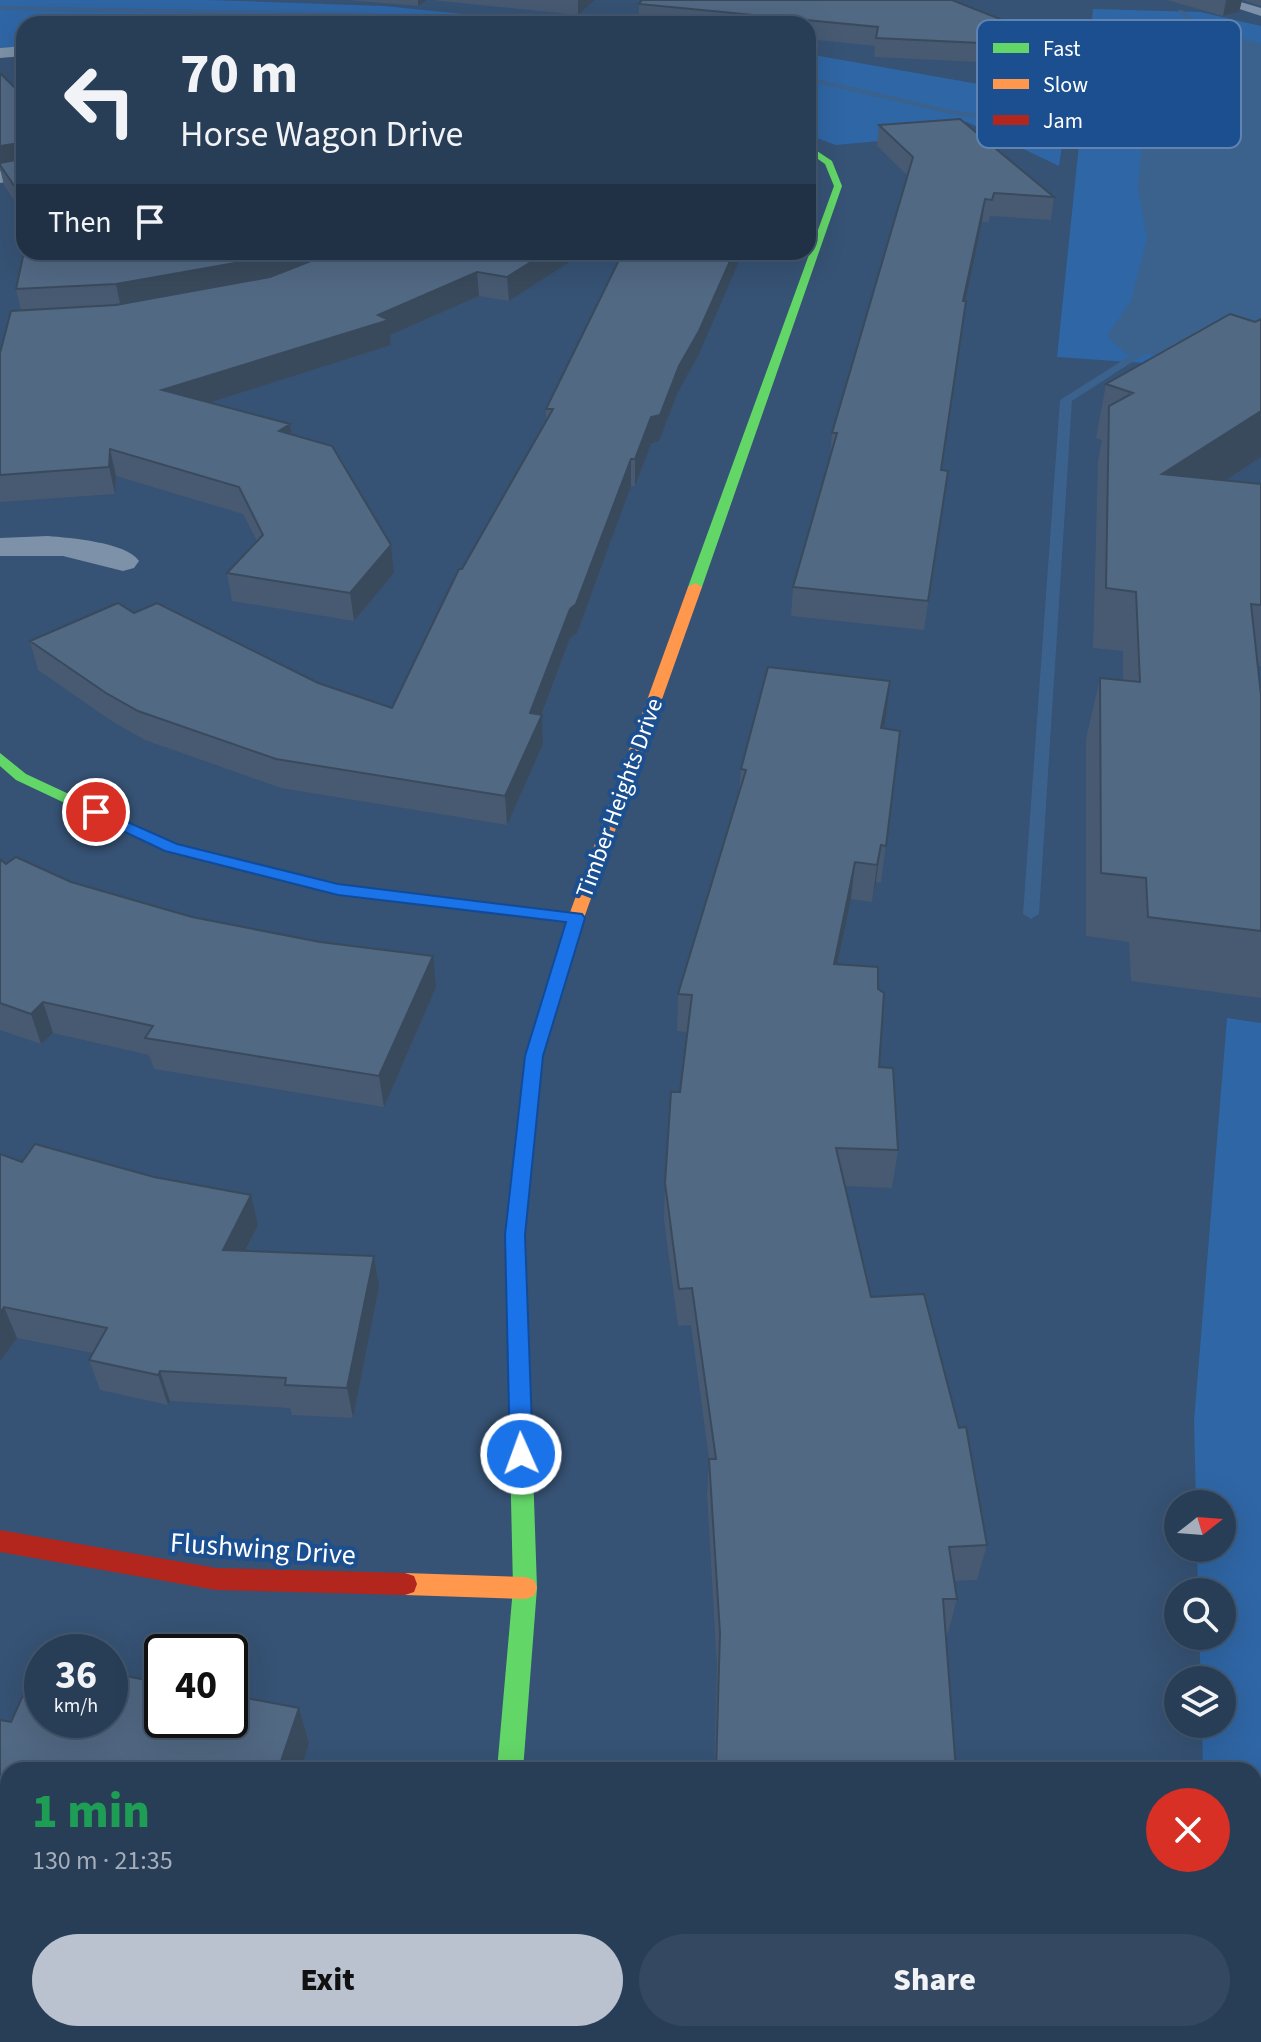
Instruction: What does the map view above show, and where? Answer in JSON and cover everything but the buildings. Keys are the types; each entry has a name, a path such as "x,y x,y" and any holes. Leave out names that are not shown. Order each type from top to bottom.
{"street":[{"name":"Timber Heights Drive","path":"816,154 829,163 838,186 816,247"},
{"name":"Timber Heights Drive","path":"511,1762 525,1588 515,1235 534,1056 576,918 812,260"},
{"path":"0,547 45,544 93,549 123,561"},
{"path":"0,758 21,777 171,848 338,889 576,918"},
{"name":"Flushwing Drive","path":"0,1541 216,1579 525,1588"}],"lane":[{"path":"1219,0 1261,12"}],"shaded area":[{"path":"0,0 209,0 384,6 483,16 16,16 16,47 0,48"},
{"path":"1093,9 1200,12 1235,20 1092,20"},
{"path":"1241,21 1261,26 1261,357 1158,364 1057,357 1079,148 1241,148"},
{"path":"1241,38 1261,44 1261,351 1199,355 1126,354 1107,336 1131,300 1147,239 1138,187 1142,148 1241,148"},
{"path":"816,55 977,84 977,127 967,122 932,126 946,135 836,145 816,138"},
{"path":"1021,148 1062,148 1059,166"},
{"path":"1227,1018 1261,1023 1261,1762 1203,1762 1202,1738 1236,1738 1236,1666 1200,1666 1200,1650 1236,1650 1236,1578 1198,1578 1197,1562 1236,1562 1236,1490 1196,1490 1194,1421"}],"waterway":[{"path":"0,8 383,16"},
{"path":"1180,11 1188,20"},
{"path":"1241,55 1261,51"},
{"path":"816,81 977,116"},
{"path":"1031,914 1066,400 1156,342"}],"traffic: fast":[{"path":"816,154 829,163 838,186 816,248"},
{"path":"695,587 812,260"},
{"path":"0,758 21,777 171,848 338,889 576,918"},
{"path":"511,1762 525,1588 515,1235 534,1056 551,1001"}],"traffic: slow":[{"path":"551,1001 576,918 695,587"},
{"path":"405,1584 525,1588"}],"traffic: jam":[{"path":"0,1541 216,1579 405,1584"}],"route":[{"path":"96,812 171,848 338,889 576,918 534,1056 515,1235 521,1454"}]}
